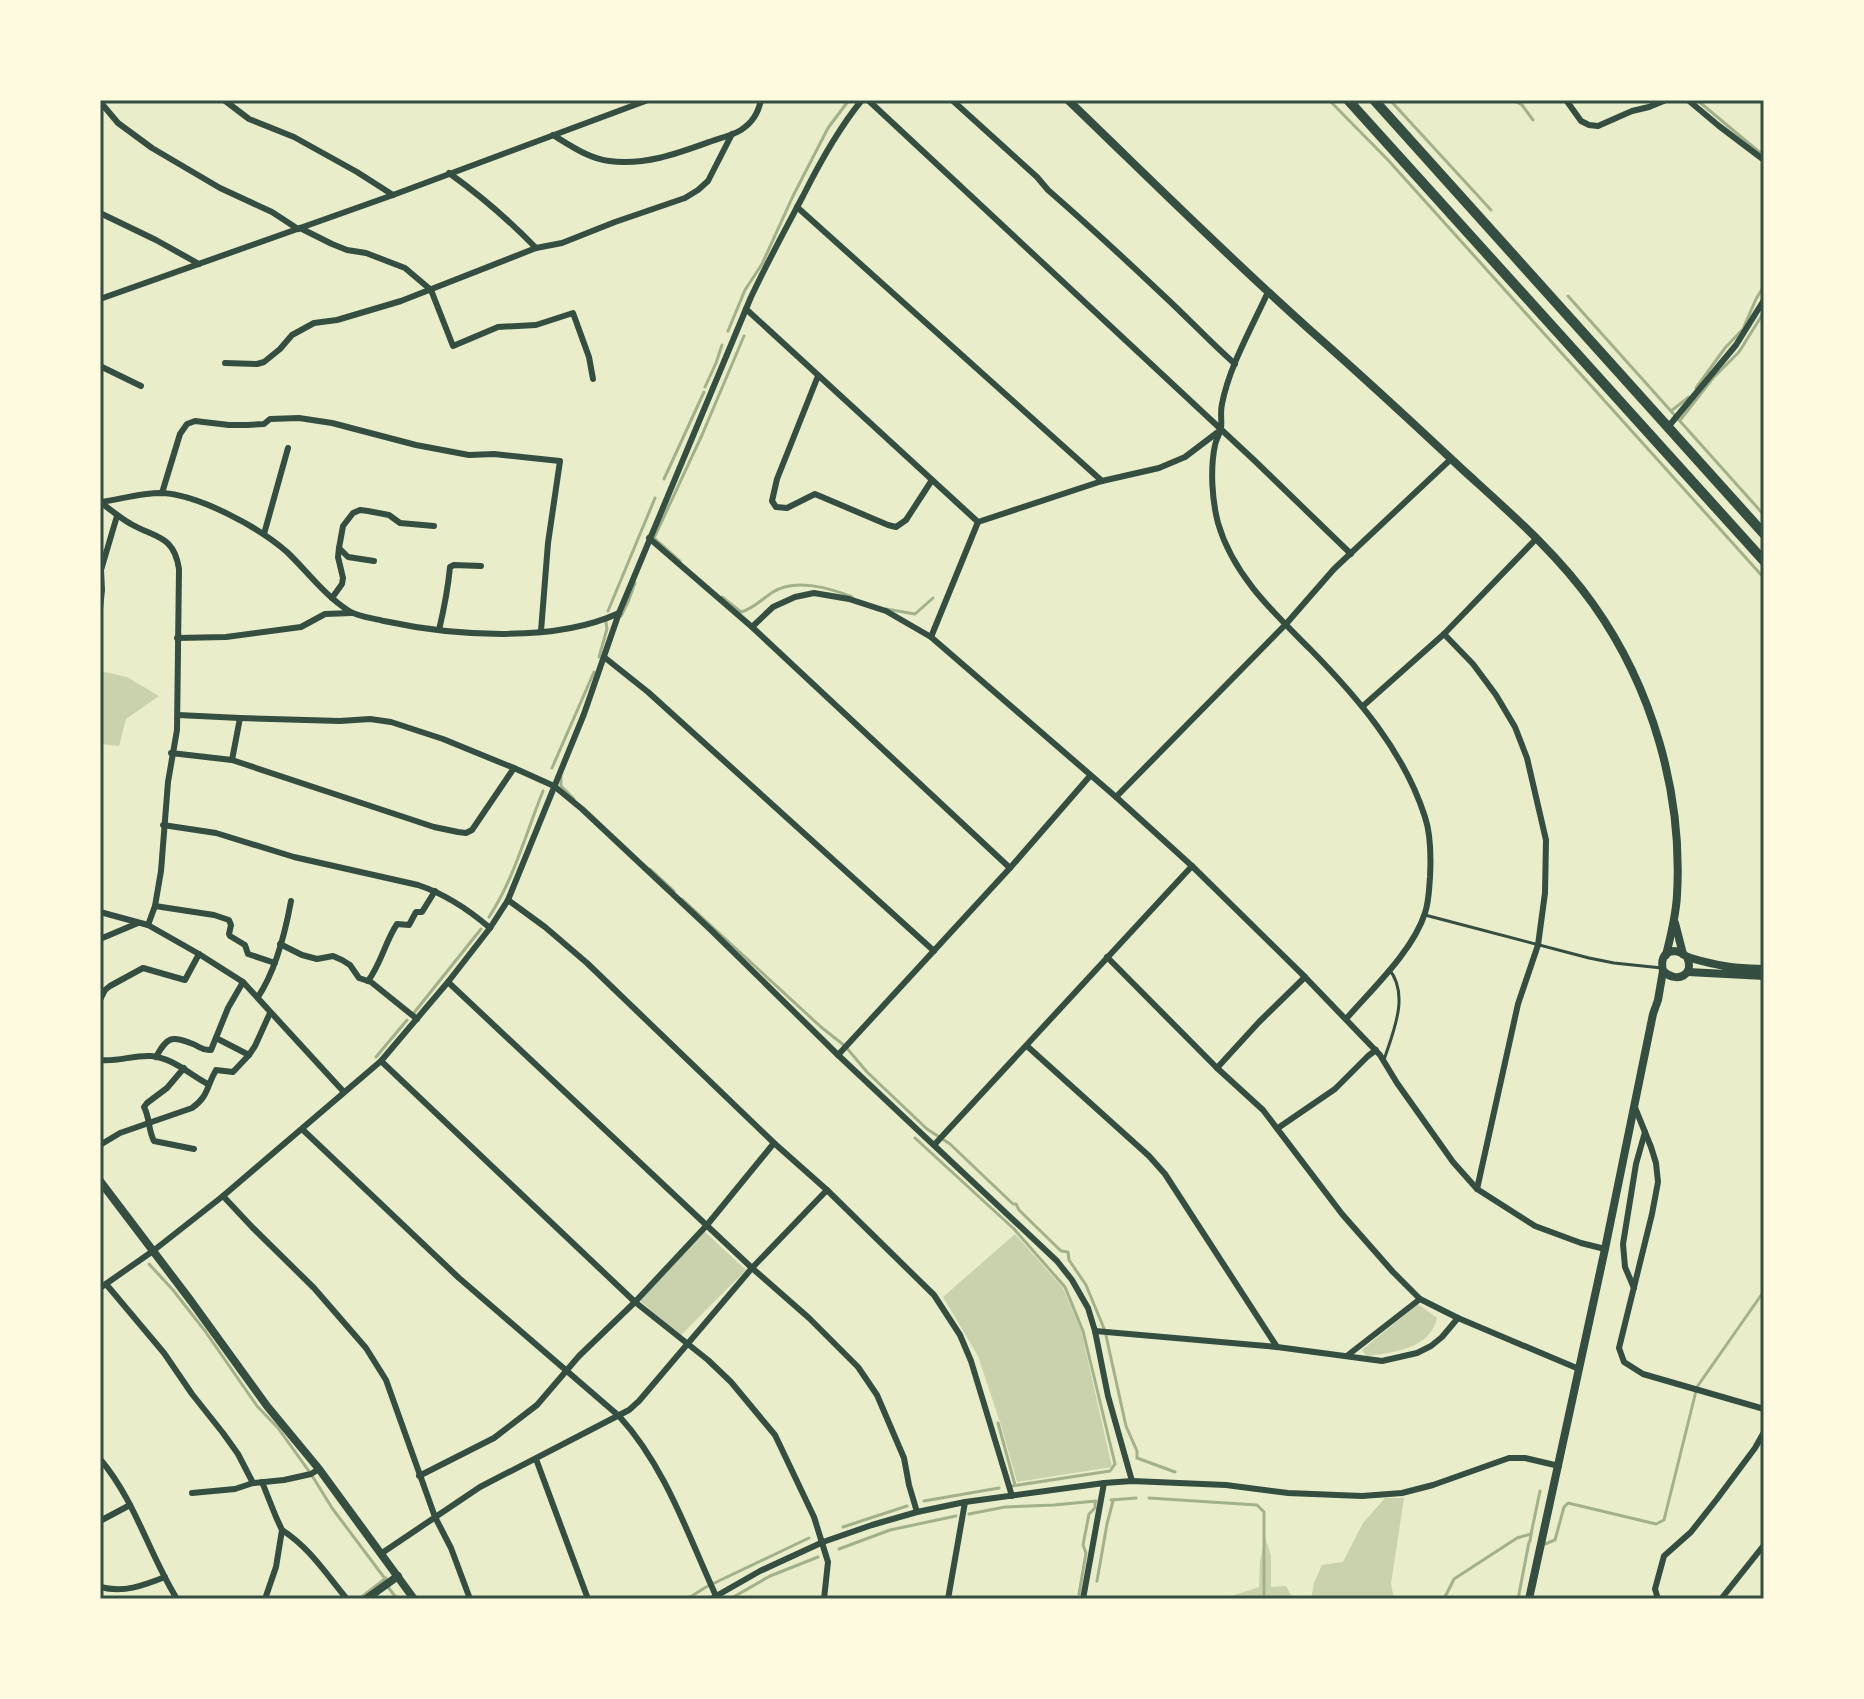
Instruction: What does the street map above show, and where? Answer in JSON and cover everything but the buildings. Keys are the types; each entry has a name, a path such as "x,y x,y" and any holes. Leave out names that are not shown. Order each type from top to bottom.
{"main road":[{"path":"1348,100 1764,561"},
{"path":"1374,100 1764,534"}],"street":[{"path":"112,100 101,104 118,123 208,182 332,244 405,268 431,290 453,346 498,327 536,325 573,313 589,357 593,379"},
{"path":"224,100 249,119 294,137 393,195"},
{"path":"100,299 648,100"},
{"path":"553,135 597,158 632,162 676,154 741,130 758,114 761,100"},
{"path":"253,1483 231,1443 164,1353 103,1286 223,1196 381,1061 448,982 508,900 584,714 649,538 746,309 770,257 834,138 862,100"},
{"path":"868,100 1351,554"},
{"path":"952,100 1235,364"},
{"path":"1068,100 1268,292 1537,538 1577,583 1604,620 1637,680 1651,717 1676,824 1677,895 1674,922 1662,963 1658,1000 1529,1599"},
{"path":"1566,100 1581,121 1598,126 1666,100"},
{"path":"1688,100 1764,160"},
{"path":"225,363 264,362 292,335 314,323 353,316 431,290 536,248 562,243 685,198 708,181 732,134"},
{"path":"449,173 513,224 536,248"},
{"path":"797,207 1102,481"},
{"path":"100,213 199,264"},
{"path":"1268,292 1235,364 1221,406 1221,430 1215,444 1213,466 1218,522 1229,553 1251,587 1363,706 1389,743 1408,776 1426,819 1431,867 1425,915 1413,938 1346,1019"},
{"path":"1668,427 1736,345 1764,300"},
{"path":"746,309 977,522"},
{"path":"100,366 141,386"},
{"path":"818,376 774,489 772,501 776,507 787,508 815,494 896,527 906,520 932,480"},
{"path":"162,493 180,434 187,424 195,421 247,425 264,424 270,419 307,419 469,455 494,454 560,461 548,543 541,631"},
{"path":"977,522 1102,481 1159,468 1185,457 1221,430"},
{"path":"264,534 288,448"},
{"path":"1116,797 1286,624 1334,569 1451,459"},
{"path":"100,502 162,493 182,496 228,514 284,549 332,598 352,613"},
{"path":"100,502 135,527 166,540 173,549 179,569 178,715 163,825 161,871 148,925"},
{"path":"332,598 343,578 338,557 343,526 353,513 360,510 389,515 407,524 434,526"},
{"path":"100,609 101,570 117,516"},
{"path":"931,637 977,522"},
{"path":"649,538 752,627 1010,868"},
{"path":"1363,706 1444,634 1537,538"},
{"path":"339,548 348,557 374,561"},
{"path":"439,630 449,588 450,567 481,566"},
{"path":"752,627 773,607 814,593 849,599 886,611 931,637 1192,866 1305,977 1376,1050 1453,1162 1477,1189 1535,1226 1605,1249"},
{"path":"177,638 226,637 301,627 319,615 352,613 409,626 488,634 584,626 619,613"},
{"path":"1444,634 1473,664 1515,727 1527,758 1546,840 1545,893 1538,945 1518,1004 1477,1189"},
{"path":"604,657 648,692 934,951"},
{"path":"178,715 391,722 443,739 554,786 711,930 838,1055 1057,1261 1083,1297 1095,1331 1108,1396 1132,1481"},
{"path":"232,760 240,718"},
{"path":"171,753 232,760 380,810 466,833 472,830 514,768"},
{"path":"838,1055 1090,776"},
{"path":"163,825 216,833 282,853 404,881 435,891 490,928"},
{"path":"935,1144 1192,866"},
{"path":"368,981 397,924 409,925 416,912 422,912 435,891"},
{"path":"508,900 587,963 934,1295 960,1335 971,1361 1012,1496"},
{"path":"258,997 275,963 291,901"},
{"path":"155,906 229,920 229,934 245,945 248,954 275,963"},
{"path":"100,912 148,925 243,982 343,1091"},
{"path":"1674,922 1689,960 1688,972"},
{"path":"100,939 138,923"},
{"path":"280,944 317,959 336,957 350,965 359,978 368,981 417,1019"},
{"path":"1666,955 1674,951 1726,967 1764,969"},
{"path":"100,1000 110,986 143,968 185,980 199,954"},
{"path":"1107,957 1263,1110 1342,1214 1420,1299 1579,1369"},
{"path":"1663,969 1667,975 1676,978"},
{"path":"1658,1000 1676,978 1688,972 1764,976"},
{"path":"1217,1068 1305,977"},
{"path":"156,1057 170,1039 211,1050 228,1008 243,982"},
{"path":"448,982 858,1367 877,1395 904,1458 917,1512"},
{"path":"100,1145 120,1133 192,1108 205,1098 208,1084 217,1069 233,1072 249,1055 270,1013"},
{"path":"216,1038 249,1055"},
{"path":"1027,1046 1165,1174 1277,1347"},
{"path":"1278,1128 1335,1089 1376,1050"},
{"path":"100,1060 156,1057 184,1068 208,1084"},
{"path":"381,1061 635,1302 708,1360 731,1382 775,1435 823,1542 828,1562 824,1599"},
{"path":"184,1068 167,1088 144,1105 154,1141 194,1149"},
{"path":"1634,1105 1656,1163 1658,1182 1619,1348 1624,1362 1643,1374 1764,1409"},
{"path":"302,1129 459,1278 619,1416 653,1462 671,1496 713,1598 760,1571 823,1542 917,1512 965,1502 1132,1481 1362,1496 1402,1493 1433,1485 1509,1458 1525,1458 1559,1466"},
{"path":"1634,1289 1625,1267 1623,1244 1636,1164 1645,1132"},
{"path":"419,1476 514,1425 537,1405 707,1225 774,1143"},
{"path":"100,1181 414,1599"},
{"path":"382,1553 480,1487 619,1416 639,1401 752,1268 827,1190"},
{"path":"223,1196 314,1288 366,1348 386,1380 419,1476 470,1599"},
{"path":"1348,1355 1420,1299"},
{"path":"1095,1331 1277,1347 1382,1361 1417,1353 1431,1346 1458,1318"},
{"path":"1658,1599 1655,1589 1664,1556 1691,1532 1764,1432"},
{"path":"100,1459 130,1505 177,1599"},
{"path":"536,1459 588,1599"},
{"path":"192,1493 224,1491 253,1483 284,1480 319,1469"},
{"path":"262,1482 282,1530 276,1567 265,1599"},
{"path":"1083,1599 1104,1483"},
{"path":"948,1599 965,1502"},
{"path":"100,1521 130,1505"},
{"path":"282,1530 299,1542 347,1599"},
{"path":"1721,1599 1764,1545"},
{"path":"366,1599 398,1576"},
{"path":"100,1587 120,1590 165,1577"}],"lane":[{"path":"1425,915 1614,963 1663,969"},
{"path":"1384,1060 1400,1000 1398,983 1389,969"}],"green space":[{"path":"100,671 127,677 159,696 126,719 119,746 100,744"},
{"path":"704,1231 746,1270 680,1336 637,1298"},
{"path":"1015,1234 1063,1288 1081,1330 1112,1467 1017,1482 978,1356 943,1297"},
{"path":"1418,1304 1437,1318 1427,1336 1410,1347 1367,1356 1362,1350"},
{"path":"1385,1498 1404,1498 1391,1584 1394,1599 1311,1599 1322,1565 1343,1562 1363,1523"},
{"path":"1265,1537 1271,1555 1271,1587 1286,1586 1293,1599 1222,1599 1259,1587"}],"waterway":[{"path":"728,331 745,290 762,264 828,128 849,100"},
{"path":"1329,100 1388,160 1764,578"},
{"path":"1390,100 1491,210"},
{"path":"1513,100 1522,105 1533,120"},
{"path":"1697,100 1764,156"},
{"path":"1696,388 1743,329 1764,286"},
{"path":"1568,296 1764,515"},
{"path":"1681,419 1713,378 1739,352 1764,312"},
{"path":"680,561 654,538 744,336"},
{"path":"705,387 722,345"},
{"path":"664,479 704,392"},
{"path":"1671,411 1689,397"},
{"path":"608,611 655,498"},
{"path":"621,616 635,583"},
{"path":"722,597 741,612 773,592 792,586 823,588 852,597"},
{"path":"886,609 915,614 933,598"},
{"path":"599,657 606,622"},
{"path":"552,768 594,672"},
{"path":"561,776 561,786 574,799"},
{"path":"489,917 513,872 543,791"},
{"path":"650,869 674,891"},
{"path":"682,899 845,1046 867,1072 927,1129 950,1144 1016,1204 1061,1251 1068,1252 1069,1260 1086,1285 1105,1331 1126,1426 1137,1458 1175,1472"},
{"path":"413,1014 481,929"},
{"path":"376,1057 407,1020"},
{"path":"915,1138 1014,1229 1065,1287 1083,1331 1115,1464 1110,1471 1012,1486"},
{"path":"149,1264 205,1331 257,1406 278,1428 386,1580"},
{"path":"1545,1544 1555,1540 1564,1507 1568,1503 1656,1524 1664,1520 1697,1387 1764,1291"},
{"path":"998,1423 1015,1485"},
{"path":"924,1501 999,1488"},
{"path":"1531,1534 1540,1491"},
{"path":"1111,1500 1136,1498"},
{"path":"1149,1498 1257,1505 1264,1512 1264,1599"},
{"path":"969,1514 1005,1507 1096,1501"},
{"path":"1097,1581 1113,1501"},
{"path":"1079,1594 1086,1553 1083,1545 1089,1514 1095,1508 1095,1502"},
{"path":"843,1527 907,1506"},
{"path":"839,1549 890,1530 956,1516"},
{"path":"1444,1599 1454,1579 1517,1538 1531,1534 1530,1541"},
{"path":"687,1599 809,1538"},
{"path":"1518,1599 1529,1542"},
{"path":"730,1599 770,1576 818,1557"},
{"path":"359,1599 386,1578"},
{"path":"388,1587 397,1599"}]}
